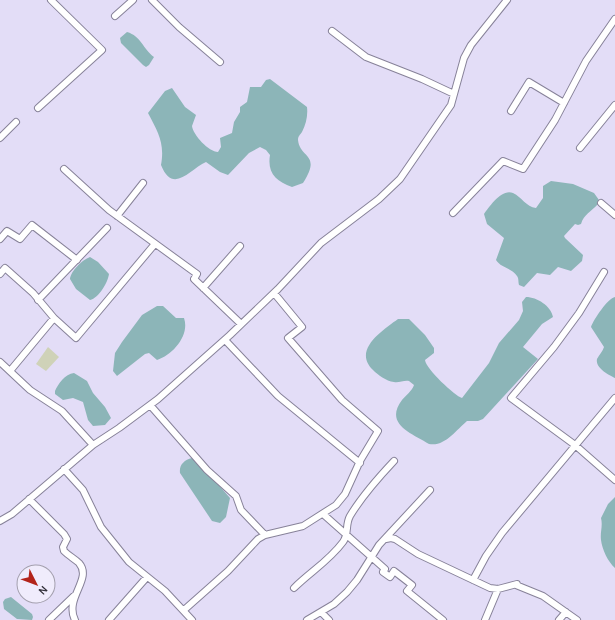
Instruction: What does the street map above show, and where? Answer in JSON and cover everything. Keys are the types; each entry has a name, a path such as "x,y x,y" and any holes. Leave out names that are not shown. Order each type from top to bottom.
{"street":[{"path":"38,108 102,50 51,0"},
{"path":"115,16 133,0"},
{"path":"152,0 179,27 220,62"},
{"path":"0,521 29,499 93,445 150,405 225,340 274,293 321,243 379,199 400,179 412,164 422,144 444,116 454,94 464,58 471,44 507,0"},
{"path":"453,214 503,161 523,169 564,103 586,61 615,19"},
{"path":"332,31 366,56 454,94"},
{"path":"511,111 529,82 564,103"},
{"path":"580,148 615,105"},
{"path":"0,138 16,122"},
{"path":"64,169 117,216 154,245 197,274 194,280 241,324"},
{"path":"117,216 143,183"},
{"path":"601,203 615,215"},
{"path":"0,239 7,231 20,239 32,225 77,260"},
{"path":"38,300 107,228"},
{"path":"0,274 5,268 54,318 76,338 154,245"},
{"path":"203,288 240,246"},
{"path":"604,272 567,330 511,398 575,445 615,480"},
{"path":"184,610 224,575 258,539 265,534 303,526 323,514 341,500 378,431 342,400 288,338 302,327 274,293"},
{"path":"10,371 54,318"},
{"path":"225,340 278,396 360,463"},
{"path":"0,362 30,390 62,411 93,445"},
{"path":"473,580 486,556 502,533 615,398"},
{"path":"150,405 207,470 236,496 241,510 265,534"},
{"path":"294,588 330,558 347,536 347,524 364,495 394,461"},
{"path":"64,469 87,496 101,528 129,562 165,591 192,620"},
{"path":"307,620 334,604 347,592 400,521 430,490"},
{"path":"29,499 64,534 66,539 63,547 64,552 80,563 82,567 82,580 75,595 71,611 75,620"},
{"path":"323,514 385,569 383,572 390,577 394,571 412,585 407,591 443,620"},
{"path":"386,539 395,539 405,547 490,588 498,590 512,584 517,584 543,596 577,620"},
{"path":"108,620 147,577"},
{"path":"486,620 498,590"},
{"path":"49,620 75,595"},
{"path":"321,612 329,620"},
{"path":"559,620 566,612"}],"shaded area":[{"path":"127,32 136,36 154,57 146,67 121,43 120,38"},
{"path":"270,79 307,107 306,123 298,140 302,151 310,161 311,166 303,183 292,187 277,179 271,171 269,161 270,155 266,150 260,147 249,153 228,175 220,172 206,162 188,174 176,179 171,178 166,174 161,165 162,150 160,138 148,113 165,91 172,88 185,107 196,115 192,126 195,134 206,146 218,152 221,147 220,138 232,133 234,122 240,112 240,107 247,102 250,87 261,87 266,80"},
{"path":"551,181 573,184 594,193 599,200 598,204 586,215 581,224 575,224 564,236 583,255 582,261 571,271 558,267 550,275 537,273 524,287 519,285 518,278 515,273 498,263 496,260 504,238 487,224 484,214 496,199 509,192 516,195 529,206 536,208 543,198 543,186"},
{"path":"90,257 98,262 109,274 107,281 97,296 90,300 76,289 70,279 77,266"},
{"path":"526,297 539,300 549,309 553,317 542,324 523,347 538,359 483,419 478,421 467,421 445,440 435,444 429,444 402,427 398,422 396,415 397,408 414,385 409,381 396,382 385,379 373,370 367,363 366,355 372,341 398,319 409,319 425,335 434,348 434,353 425,360 430,369 441,382 462,398 489,363 499,343 519,320 523,311 522,302"},
{"path":"615,297 615,378 603,371 598,365 597,359 604,347 591,327 605,305"},
{"path":"157,306 163,306 176,318 184,318 185,331 179,344 169,354 157,360 149,353 145,354 117,376 113,371 115,353 142,315"},
{"path":"48,347 59,357 46,371 36,364"},
{"path":"74,373 87,381 93,393 105,407 111,418 105,425 93,426 88,420 83,402 73,398 63,400 55,394 56,388 60,382 68,375"},
{"path":"192,458 197,460 230,498 226,517 220,523 212,521 180,473 180,468 183,463"},
{"path":"615,497 615,568 606,555 602,544 601,518 608,504"},
{"path":"11,597 16,601 16,604 20,604 32,614 32,620 17,619 4,609 3,602 5,599"}]}
